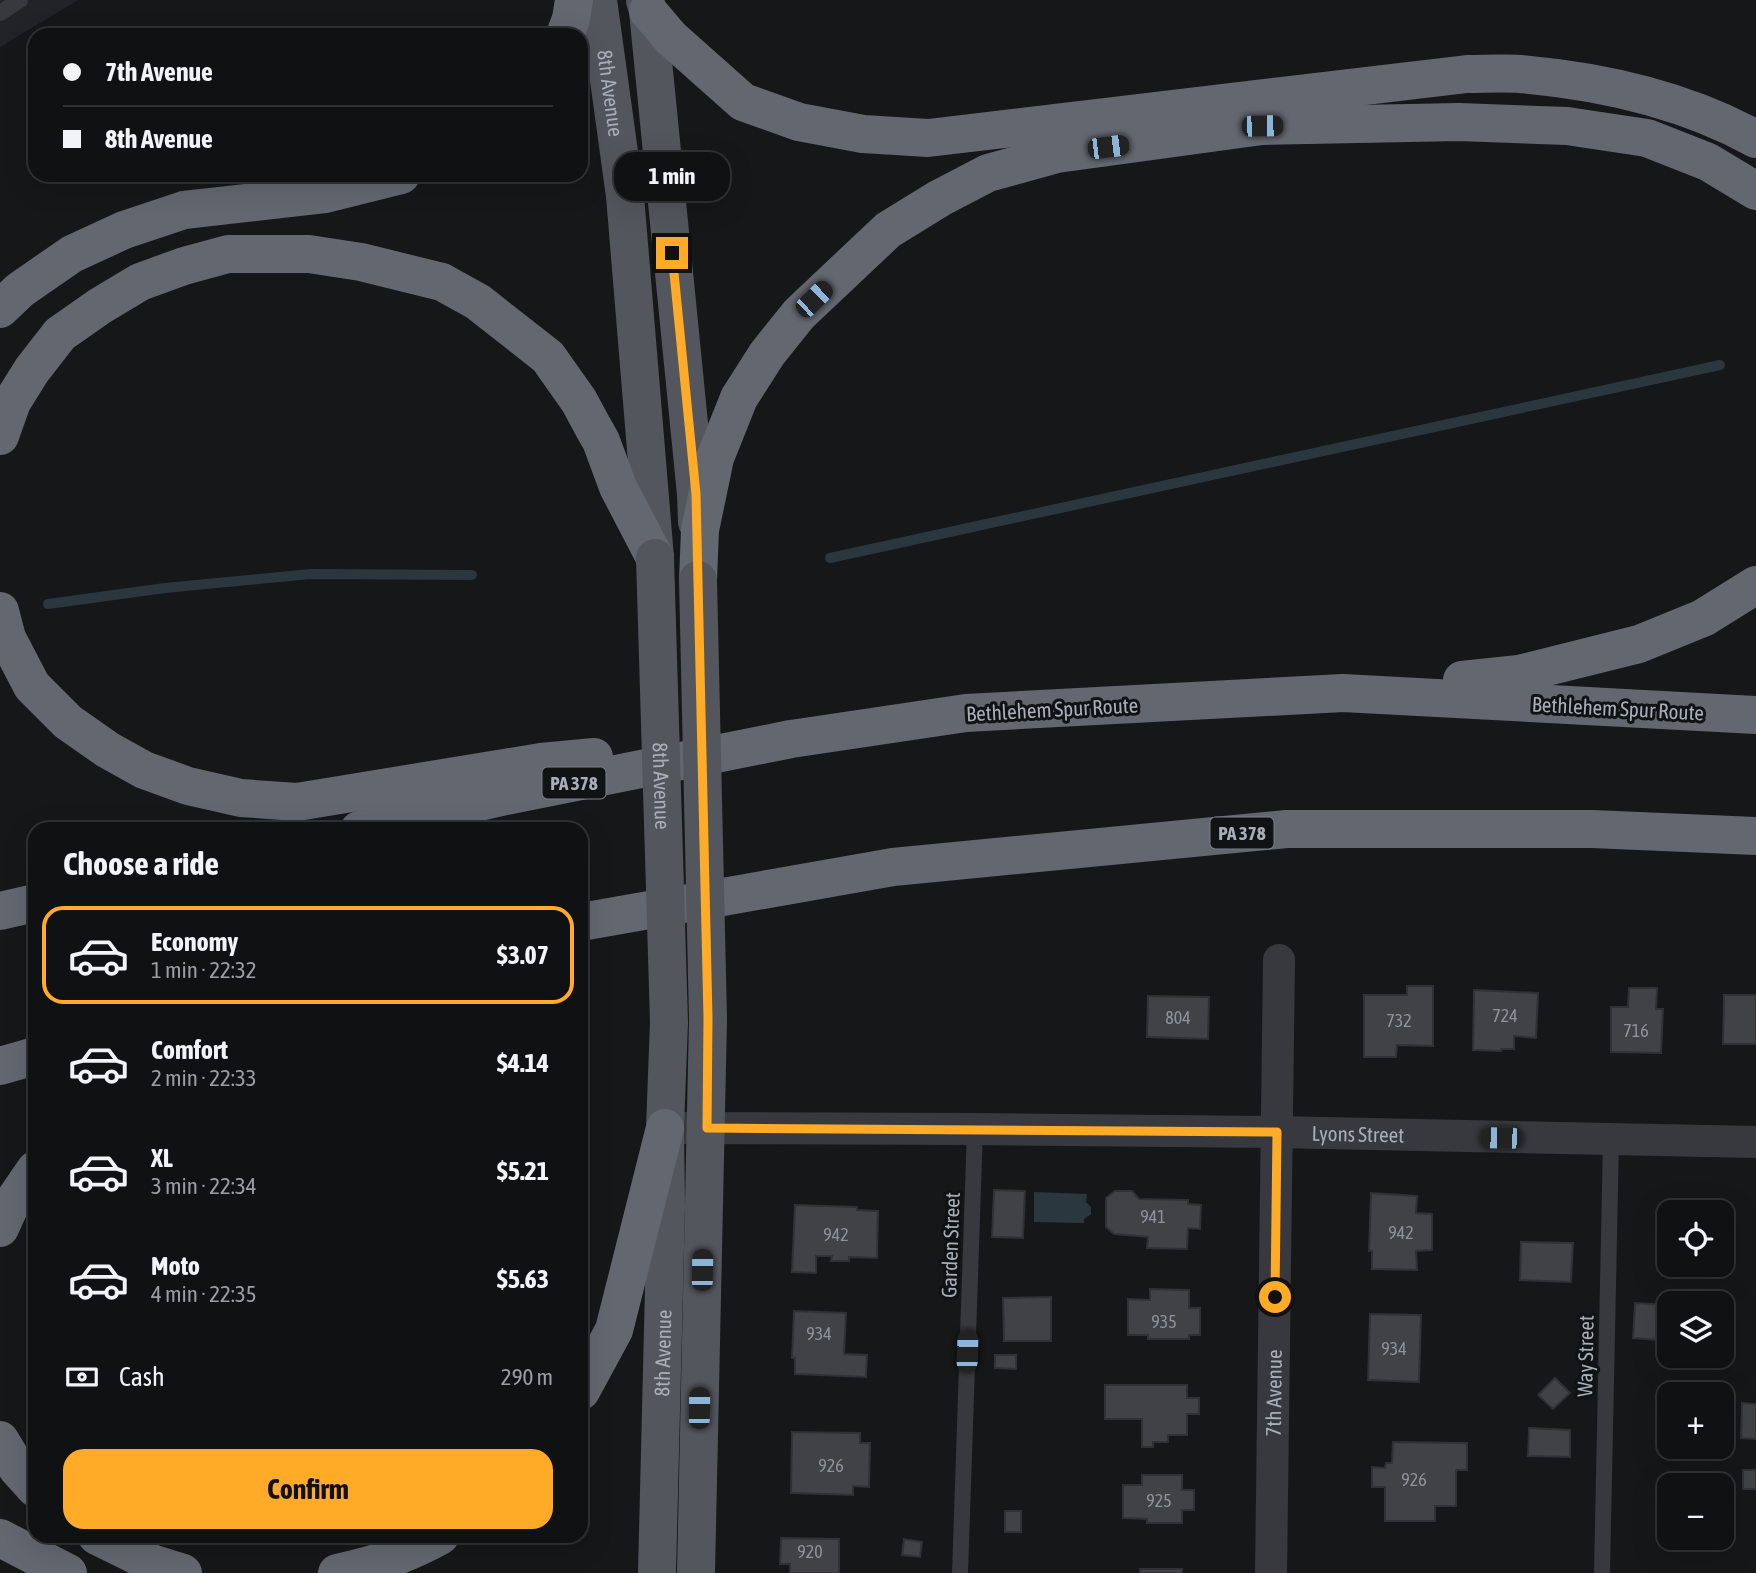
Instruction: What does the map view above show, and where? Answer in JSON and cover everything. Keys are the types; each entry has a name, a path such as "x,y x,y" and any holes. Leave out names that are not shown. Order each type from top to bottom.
{"highway":[{"path":"568,28 574,0"},
{"path":"646,6 670,38 743,102 799,122 863,134 928,138 1466,74 1519,74 1639,94 1703,114 1756,139"},
{"path":"698,580 699,530 715,458 739,398 767,354 799,314 888,230 988,173 1057,154 1262,126 1459,122 1567,125 1647,138 1708,162 1756,191"},
{"path":"0,309 20,290 72,254 124,230 184,210 325,194 373,182"},
{"path":"0,436 12,402 32,370 60,334 141,282 184,266 229,254 309,254 362,262 442,282 478,302 548,357 579,401 601,441 618,487 655,558"},
{"path":"1343,693 1519,674 1639,644 1703,618 1756,584"},
{"path":"0,611 8,638 32,686 68,722 108,750 144,770 188,786 241,799 297,802 541,762 791,740"},
{"name":"Bethlehem Spur Route","path":"393,822 501,797 791,740 965,713 1343,693 1756,715"},
{"name":"PA 378","path":"588,921 893,867 1287,829 1592,829 1756,836"},
{"path":"588,945 893,867"},
{"path":"0,911 28,905"},
{"path":"0,1066 28,1058"},
{"path":"588,1378 614,1330 665,1128"},
{"path":"0,1228 9,1208 28,1180"},
{"path":"0,1440 28,1480"},
{"path":"0,1538 68,1573"},
{"path":"109,1543 154,1564 183,1573"},
{"path":"337,1573 379,1564 428,1543"}],"main road":[{"name":"8th Avenue","path":"598,0 625,196 655,558 669,1022 657,1573"},
{"name":"8th Avenue","path":"646,6 696,494 708,1018 696,1573"}],"street":[{"name":"7th Avenue","path":"1271,1573 1279,960"},
{"name":"Lyons Street","path":"665,1128 1277,1132 1756,1142"}],"lane":[{"path":"0,13 20,0"},
{"name":"Garden Street","path":"960,1573 975,1129"},
{"name":"Way Street","path":"1602,1573 1611,1140"}],"shaded area":[{"path":"0,0 78,0 28,28 0,47"},
{"path":"1034,1192 1087,1194 1086,1202 1091,1207 1091,1214 1084,1219 1084,1223 1034,1222"}],"building":[{"path":"1407,986 1433,986 1433,1046 1397,1045 1396,1057 1364,1057 1364,995 1407,995"},
{"path":"1629,988 1657,988 1656,1009 1663,1009 1661,1053 1611,1052 1611,1007 1628,1007"},
{"path":"1474,990 1538,993 1536,1038 1514,1036 1514,1049 1473,1050"},
{"path":"1724,995 1756,995 1756,1044 1723,1044"},
{"path":"1148,996 1209,997 1208,1039 1147,1037"},
{"path":"994,1190 1025,1191 1023,1238 992,1237"},
{"path":"1115,1191 1132,1191 1139,1199 1188,1200 1188,1204 1201,1205 1200,1229 1188,1228 1187,1249 1147,1248 1148,1237 1114,1234 1106,1227 1106,1198"},
{"path":"1371,1193 1417,1196 1416,1213 1432,1214 1432,1250 1416,1251 1417,1270 1372,1269 1372,1251 1369,1251"},
{"path":"795,1205 857,1207 857,1210 878,1211 877,1258 849,1257 849,1261 831,1261 832,1256 816,1256 816,1273 792,1272"},
{"path":"1521,1242 1573,1243 1571,1282 1520,1280"},
{"path":"1150,1289 1189,1290 1189,1308 1200,1308 1200,1335 1189,1335 1189,1339 1148,1339 1148,1335 1128,1335 1128,1299 1150,1300"},
{"path":"1051,1297 1051,1341 1004,1341 1003,1298"},
{"path":"1635,1303 1657,1304 1657,1340 1633,1338"},
{"path":"794,1311 846,1313 844,1354 867,1355 866,1377 795,1374 795,1358 792,1358"},
{"path":"1370,1314 1421,1315 1419,1382 1368,1380"},
{"path":"995,1355 1016,1355 1016,1369 995,1368"},
{"path":"1555,1378 1570,1393 1553,1409 1538,1395"},
{"path":"1105,1385 1187,1385 1187,1398 1199,1398 1199,1414 1187,1414 1187,1435 1168,1435 1168,1442 1153,1442 1153,1447 1142,1447 1142,1419 1105,1419"},
{"path":"1742,1403 1756,1404 1756,1439 1741,1438"},
{"path":"1529,1428 1570,1430 1570,1457 1528,1456"},
{"path":"792,1432 860,1433 860,1443 870,1443 869,1487 853,1486 853,1495 791,1493"},
{"path":"1393,1442 1467,1443 1467,1470 1456,1470 1456,1506 1435,1506 1435,1521 1385,1521 1385,1487 1372,1487 1372,1467 1385,1468 1386,1463 1392,1463"},
{"path":"1743,1470 1756,1470 1756,1489 1743,1489"},
{"path":"1142,1475 1182,1475 1182,1490 1194,1490 1194,1510 1182,1510 1182,1523 1147,1523 1147,1519 1123,1518 1123,1485 1142,1485"},
{"path":"1005,1511 1021,1511 1021,1532 1005,1532"},
{"path":"781,1538 839,1539 839,1573 790,1573 790,1564 780,1564"},
{"path":"904,1539 922,1542 920,1557 902,1555"},
{"path":"1140,1569 1182,1569 1182,1573 1140,1573"}],"waterway":[{"path":"830,558 1720,365"},
{"path":"48,604 165,588 310,574 472,575"}],"route":[{"path":"672,253 696,494 708,1018 707,1128 1277,1132 1275,1297"}]}
